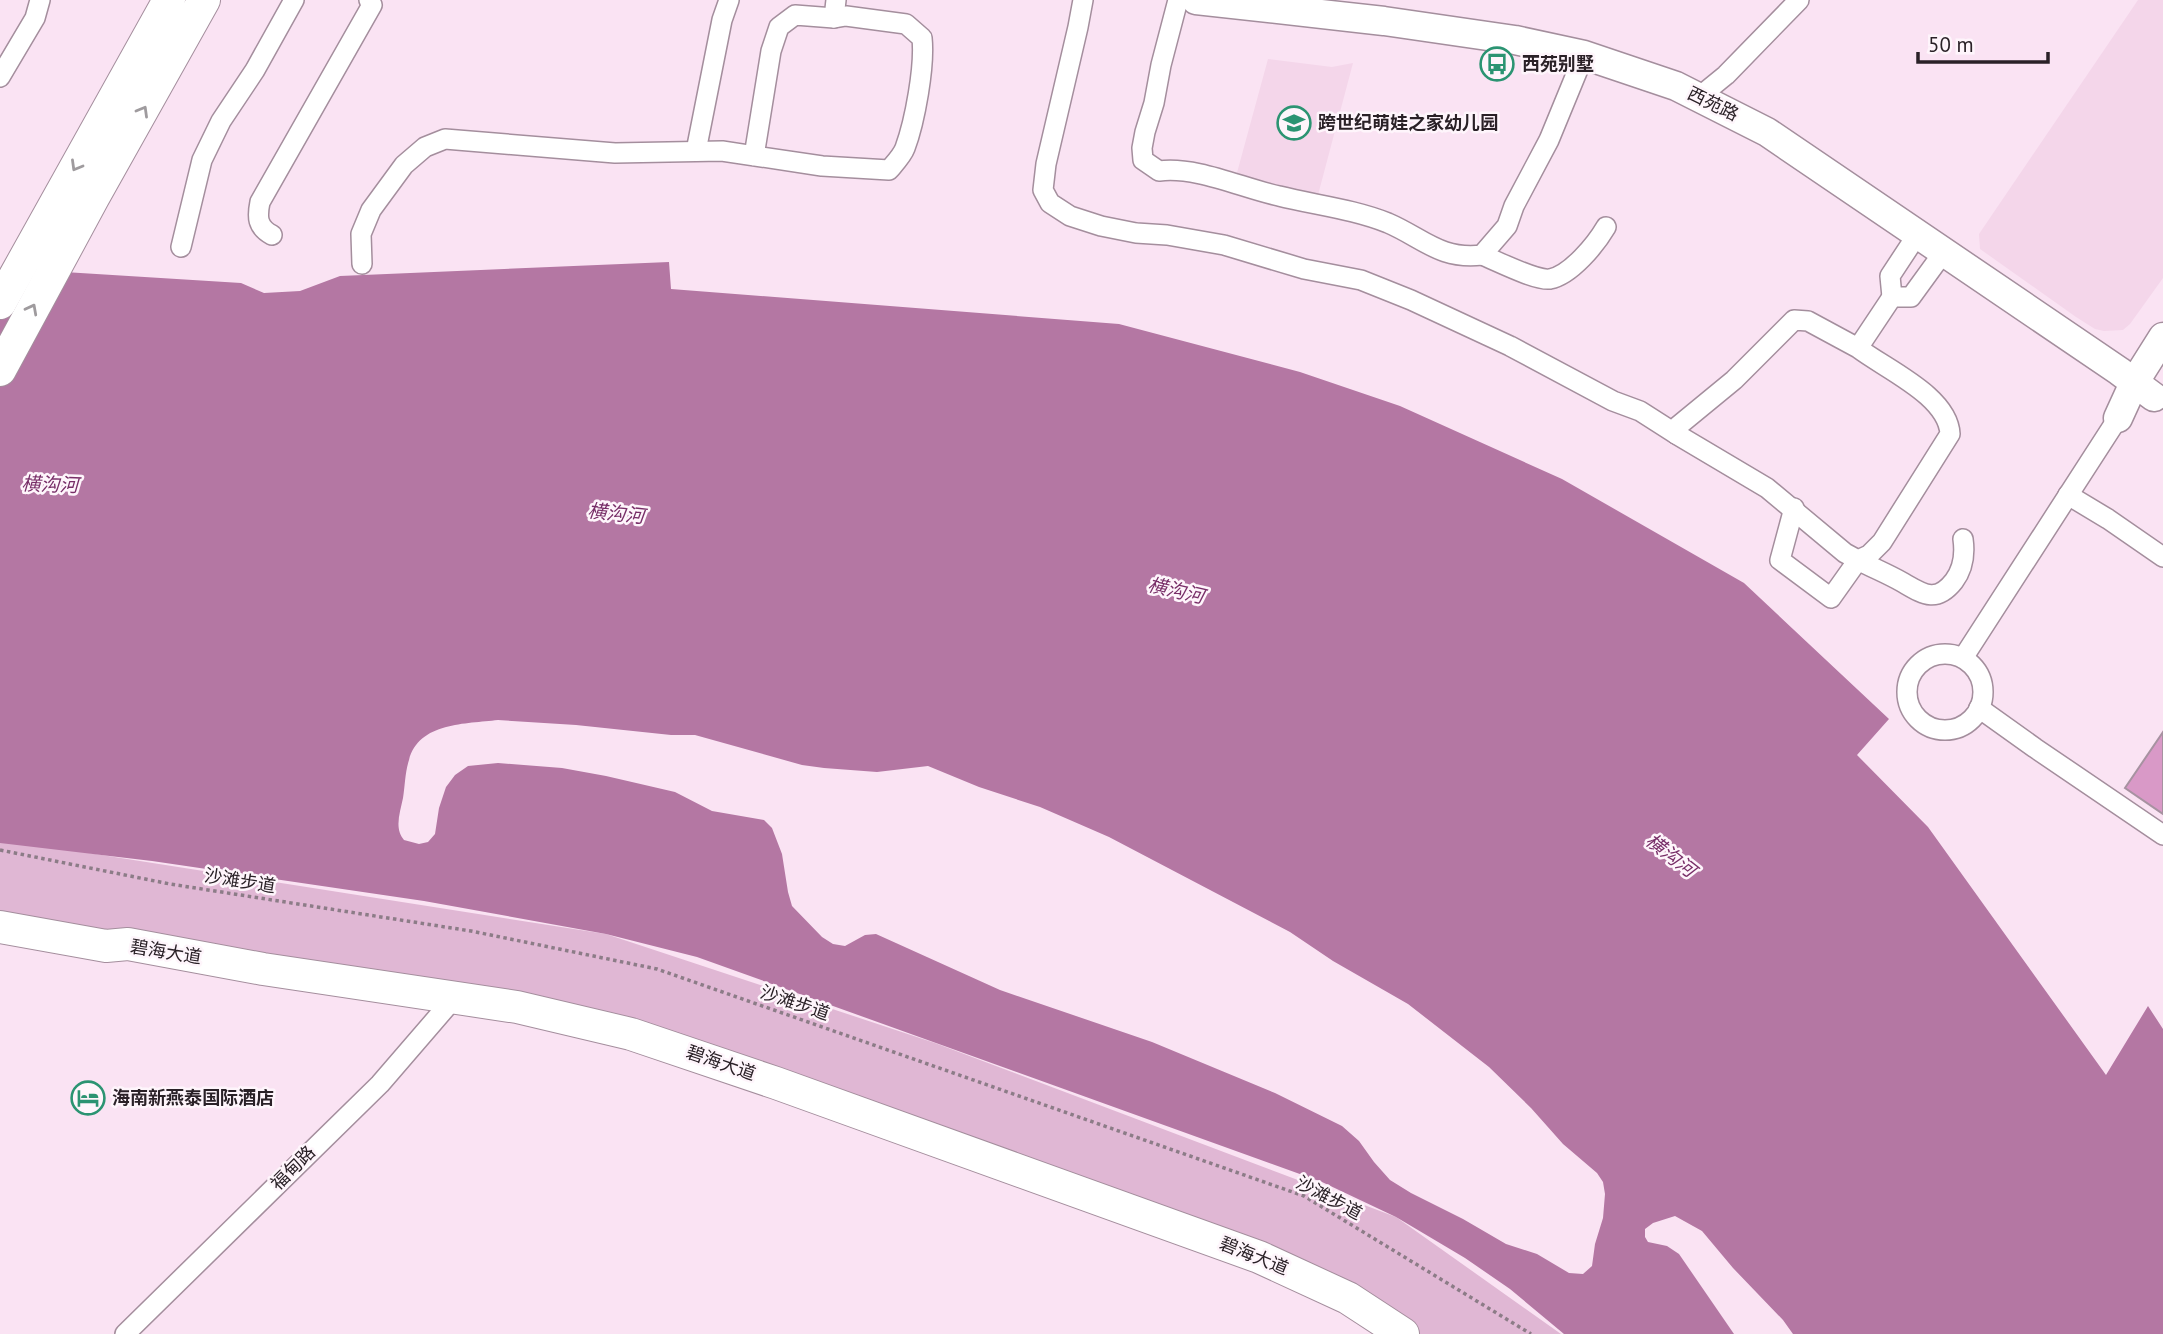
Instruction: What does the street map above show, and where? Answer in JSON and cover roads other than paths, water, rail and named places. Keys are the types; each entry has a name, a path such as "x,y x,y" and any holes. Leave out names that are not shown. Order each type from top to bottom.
{"main road":[{"path":"0,303 169,0"},
{"path":"0,370 204,0"},
{"name":"西苑路","path":"1195,0 1515,40 1584,55 1641,73 1699,97 1767,132 2149,394"},
{"path":"2149,394 2163,337"},
{"path":"2118,418 2149,394 2163,360"},
{"name":"碧海大道","path":"0,927 106,946 128,944 451,1001 609,1038 750,1083 1254,1265 1344,1307 1386,1334"},
{"name":"碧海大道","path":"0,936 64,949 541,1011 632,1034 797,1090 1259,1257 1348,1298 1403,1334"}],"street":[{"path":"0,77 34,18 40,0"},
{"path":"181,247 202,160 221,121 255,70 294,0"},
{"path":"272,235 262,230 257,216 260,202 372,5 369,0"},
{"path":"696,151 722,20 729,0"},
{"path":"1083,0 1046,164 1043,190 1050,203 1070,216 1136,233 1167,235 1224,245 1304,269 1361,280 1411,299 1510,346 1614,401 1640,411 1767,488 1794,508 1844,553 1918,592 1935,595 1947,588 1960,570 1963,539"},
{"path":"1195,0 1160,65 1154,103 1145,132 1143,160 1160,171 1178,169 1280,197 1369,217 1390,224 1421,242 1454,255 1482,255 1513,269 1548,279 1562,274 1586,254 1606,227"},
{"path":"1699,97 1726,75 1800,0"},
{"path":"362,264 361,234 378,200 404,164 425,147 445,139 615,153 696,151 822,166 889,170 905,150 924,51 922,38 906,24 846,16 835,9 794,15 779,27 767,70 754,156"},
{"path":"1482,255 1507,226 1514,205 1549,140 1584,55"},
{"path":"1858,348 1892,297 1890,276 1917,235"},
{"path":"1892,297 1911,297 1943,253"},
{"path":"1676,434 1678,426 1734,380 1794,320 1808,321 1858,348 1935,400 1948,419 1951,434 1882,542 1869,555 1858,559 1831,598 1780,560 1794,508"},
{"path":"1963,658 2118,418"},
{"path":"2068,495 2163,557"},
{"path":"1949,653 1963,658 1978,673 1982,684 1983,696 1979,708 1973,718 1962,726 1949,730 1924,724 1914,715 1908,704 1906,690 1909,677 1916,666 1937,654 1949,653"},
{"path":"1979,708 2163,835"},
{"name":"福甸路","path":"125,1334 380,1084 451,1001"}],"water":[{"name":"横沟河","path":"669,262 671,289 1119,324 1300,372 1400,406 1562,479 1744,583 1889,719 1857,755 1928,827 2106,1075 2148,1006 2163,1029 2163,1334 1793,1334 1702,1231 1675,1216 1653,1223 1645,1229 1645,1237 1648,1242 1667,1246 1679,1254 1734,1334 1564,1334 1510,1289 1465,1258 1396,1217 1322,1182 697,957 606,934 424,901 152,861 0,843 0,268 241,283 264,293 300,291 340,276","holes":["498,720 695,735 802,765 824,768 877,772 928,766 979,787 1040,807 1109,837 1290,932 1333,961 1408,1004 1489,1067 1563,1144 1597,1173 1603,1182 1605,1194 1603,1218 1592,1266 1583,1274 1569,1273 1537,1254 1506,1244 1411,1193 1390,1180 1359,1141 1342,1126 1275,1093 1152,1042 1000,990 876,934 865,935 845,946 833,944 822,937 792,906 782,854 772,828 764,820 712,811 675,792 606,776 562,768 498,763 468,766 455,775 446,787 435,834 428,842 419,844 404,840 399,830 399,820 408,765 414,748 423,738 445,727"]}],"place":[{"name":"西苑别墅","path":"1497,64"},
{"name":"跨世纪萌娃之家幼儿园","path":"1294,123"},
{"name":"海南新燕泰国际酒店","path":"88,1098"}]}
